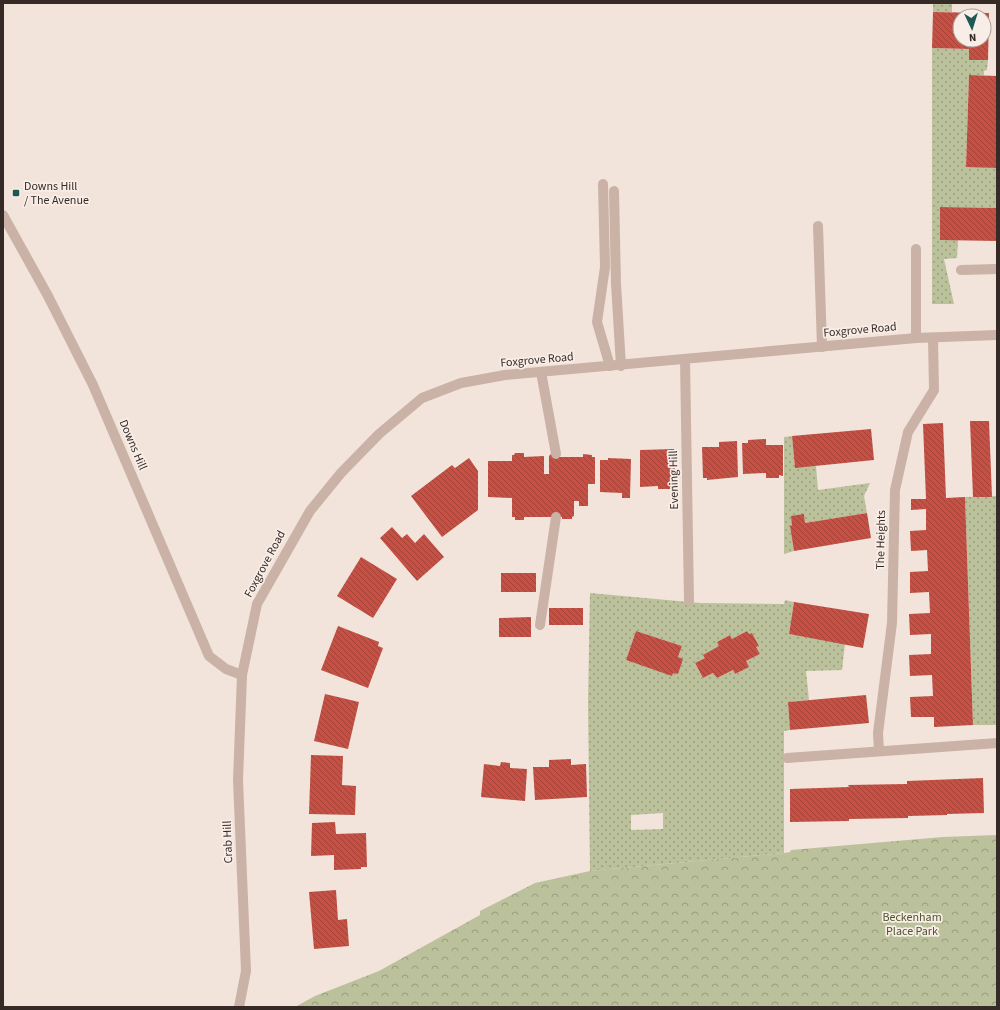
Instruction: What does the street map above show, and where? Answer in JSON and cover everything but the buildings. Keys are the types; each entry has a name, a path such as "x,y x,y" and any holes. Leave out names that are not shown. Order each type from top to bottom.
{"street":[{"path":"603,184 605,267 596,322 610,366"},
{"path":"614,191 616,284 621,366"},
{"name":"Downs Hill","path":"3,215 48,296 93,385 209,656 226,669 242,675"},
{"path":"818,226 822,347"},
{"path":"916,249 916,338"},
{"path":"961,270 997,269"},
{"name":"Foxgrove Road","path":"242,675 257,604 310,511 341,473 362,451 379,434 422,398 461,383 505,375 621,366 916,338 997,335"},
{"name":"The Heights","path":"879,750 878,733 892,623 895,490 908,432 934,390 933,338"},
{"name":"Evening Hill","path":"685,359 689,601"},
{"path":"542,372 556,454"},
{"path":"540,625 556,516"},
{"name":"Crab Hill","path":"239,1007 246,971 238,780 242,675"},
{"path":"787,758 879,750 997,743"}],"green space":[{"path":"933,3 952,3 952,12 933,12"},
{"path":"932,48 969,49 969,60 988,60 987,70 984,71 984,75 969,75 966,166 997,168 997,208 940,207 940,239 958,240 957,258 944,259 954,304 932,304"},
{"path":"792,436 795,467 816,466 818,490 870,483 864,496 867,513 805,523 804,514 790,526 794,551 784,554 784,437"},
{"path":"997,496 997,725 973,725 965,497"},
{"path":"590,593 700,603 784,604 785,600 794,602 789,634 845,644 842,670 806,671 809,700 788,702 790,730 784,731 784,853 590,871 588,702","holes":["636,631 682,646 672,675 626,660","747,631 749,634 752,633 759,646 756,647 760,654 746,661 748,667 735,674 733,670 717,678 713,673 703,678 695,663 705,658 704,655 719,646 717,642 730,635 732,639","663,813 663,829 631,830 631,815"]},
{"name":"Beckenham Place Park","path":"997,835 997,1007 295,1007 315,996 379,971 480,915 480,911 535,883 590,871 784,853 790,852 791,850 943,837"}],"place":[{"name":"Downs Hill / The Avenue","path":"16,193"}]}
